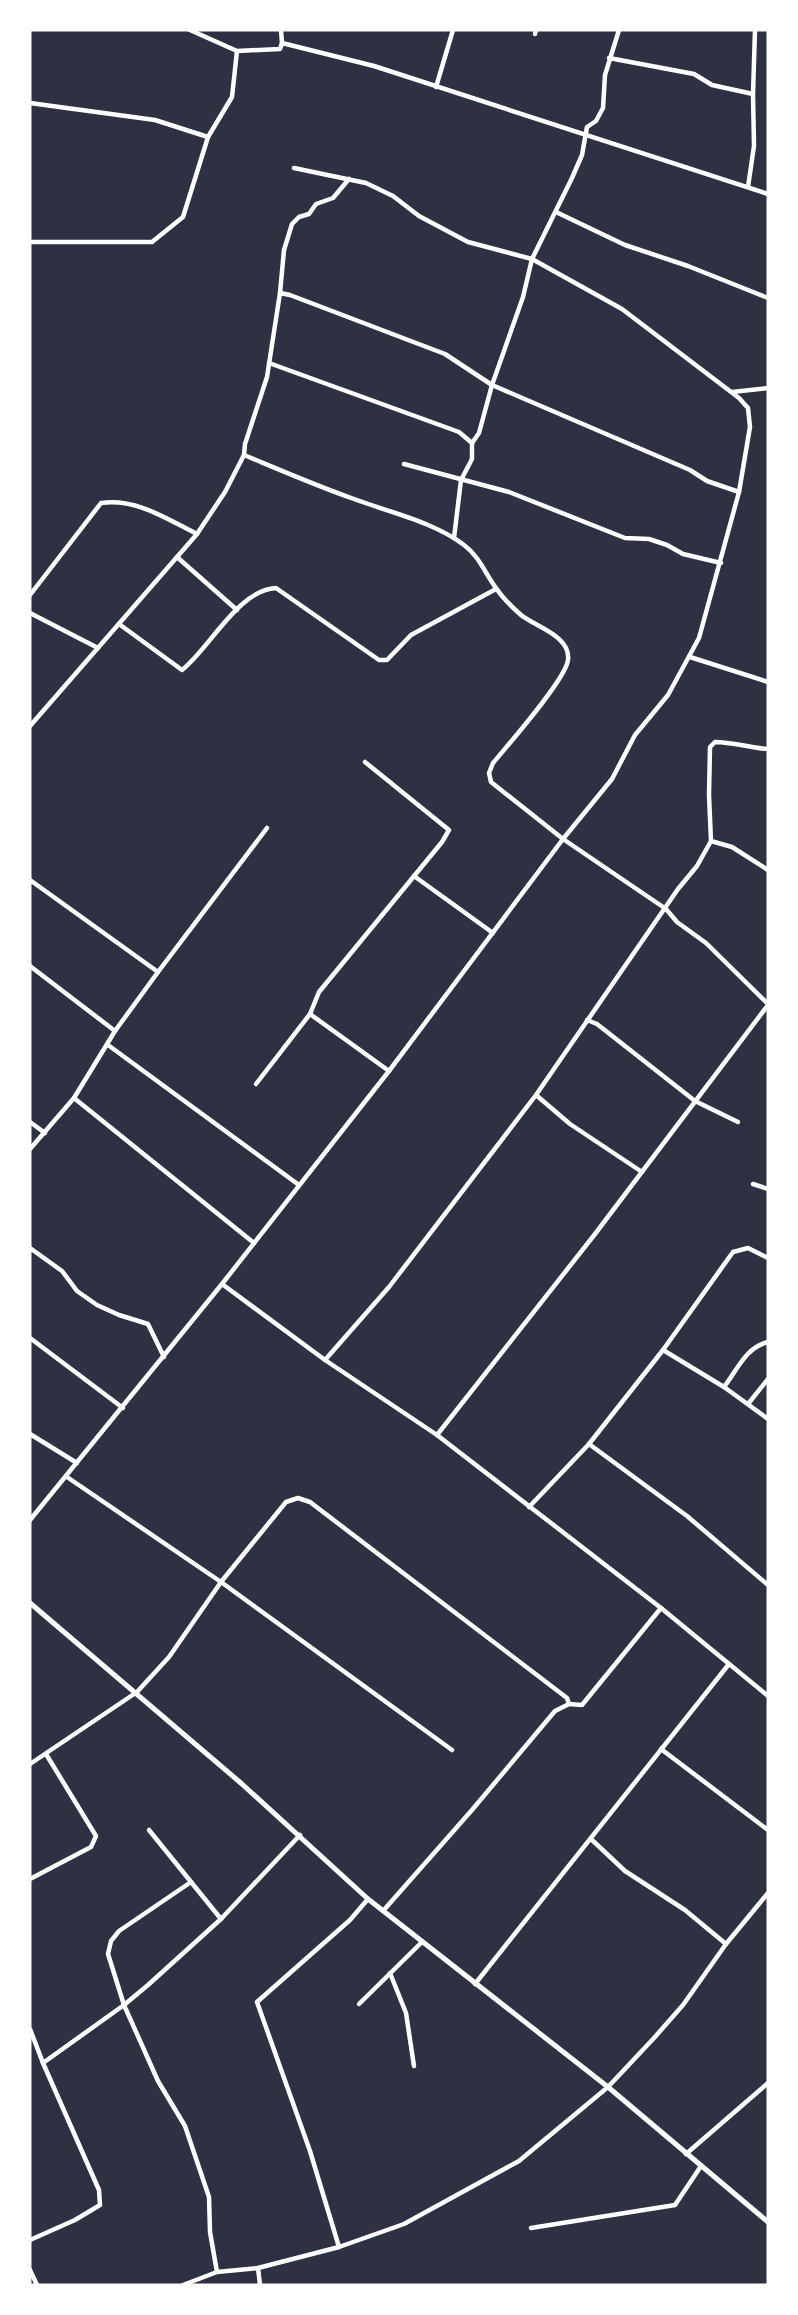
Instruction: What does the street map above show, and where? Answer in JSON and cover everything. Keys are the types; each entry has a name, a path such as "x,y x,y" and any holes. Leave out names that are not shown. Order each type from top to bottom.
{"street":[{"path":"190,30 237,51 280,49 281,30"},
{"path":"436,87 453,30"},
{"path":"454,538 461,480 472,459 472,443 479,433 492,385 523,297 532,259 582,155 587,127 596,121 603,108 605,75 619,30"},
{"path":"748,188 754,146 755,30"},
{"path":"282,43 374,66 768,194"},
{"path":"30,242 152,242 183,217 208,136 232,97 237,51"},
{"path":"609,58 694,74 712,85 753,94"},
{"path":"30,103 155,120 208,136"},
{"path":"30,1520 222,1284 389,1071 563,838 612,779 635,735 668,695 699,638 739,492 750,428 748,408 732,392 621,309 532,259 468,242 419,216 393,196 366,183 294,168"},
{"path":"30,726 197,534 225,492 244,455 245,444 267,377 284,250 292,224 299,217 309,214 316,204 333,198 349,179"},
{"path":"556,212 625,245 688,266 768,298"},
{"path":"280,293 445,354 492,385 690,470 707,481 739,492"},
{"path":"269,363 459,432 472,443"},
{"path":"732,392 768,388"},
{"path":"244,455 337,493 392,511 454,538 466,546 481,562 496,589 522,615 562,642 567,651 568,661 562,675 493,763 489,772 491,782 563,838 666,909 677,922 714,951 768,1005 642,1172 437,1435"},
{"path":"404,464 509,492 625,538 649,539 668,545 683,554 721,563"},
{"path":"30,595 101,502 118,501 143,508 197,534"},
{"path":"177,556 237,610"},
{"path":"119,624 182,670 237,610 264,589 276,588 379,660 384,661 411,635 496,589"},
{"path":"30,613 98,648"},
{"path":"690,657 768,682"},
{"path":"325,1360 389,1287 536,1095 678,889 697,866 711,841 710,747 715,742 729,742 749,748 768,749"},
{"path":"256,1084 310,1014 319,992 442,842 449,830 365,762"},
{"path":"30,1149 74,1098 115,1031 267,828"},
{"path":"711,841 732,847 768,870"},
{"path":"414,876 493,933"},
{"path":"30,880 158,972"},
{"path":"30,966 115,1031"},
{"path":"310,1014 389,1071"},
{"path":"587,1020 597,1024 695,1101 738,1122"},
{"path":"108,1045 299,1185"},
{"path":"536,1095 570,1124 642,1172"},
{"path":"74,1098 254,1243"},
{"path":"30,1122 45,1133"},
{"path":"753,1184 768,1189"},
{"path":"30,1248 62,1271 77,1290 97,1305 148,1324 164,1357"},
{"path":"529,1507 590,1444 663,1350 733,1252 748,1248 768,1258"},
{"path":"222,1284 325,1360 437,1435 661,1608 768,1696"},
{"path":"30,1338 123,1408"},
{"path":"724,1387 745,1355 755,1345 768,1342"},
{"path":"663,1350 724,1387 768,1419"},
{"path":"748,1404 768,1379"},
{"path":"30,1434 77,1463"},
{"path":"590,1444 687,1515 768,1585"},
{"path":"67,1477 221,1582 452,1750"},
{"path":"30,1764 137,1692 170,1656 221,1582 286,1502 298,1498 310,1502 567,1698 569,1704"},
{"path":"30,1603 137,1692 300,1835 368,1899 608,2087 767,2219"},
{"path":"383,1911 555,1711 569,1704 582,1705 661,1608"},
{"path":"475,1984 729,1664"},
{"path":"661,1749 768,1830"},
{"path":"30,1879 91,1846 96,1836 46,1754"},
{"path":"149,1830 221,1919"},
{"path":"43,2063 124,2005 221,1919 300,1835"},
{"path":"591,1839 625,1871 685,1910 726,1944"},
{"path":"191,1882 118,1931 111,1941 108,1954 124,2005 158,2080 184,2126 202,2176 209,2197 210,2232 217,2272"},
{"path":"183,2285 217,2272 258,2268 339,2247 404,2224 519,2161 608,2087 683,2005 726,1944 768,1893"},
{"path":"339,2247 310,2151 256,2002 350,1920 368,1899"},
{"path":"359,2004 423,1942"},
{"path":"390,1973 406,2013 414,2066"},
{"path":"30,2029 99,2190 100,2205 75,2220 30,2240"},
{"path":"686,2154 768,2083"},
{"path":"531,2228 675,2205 701,2166"},
{"path":"258,2268 260,2285"},
{"path":"30,2270 37,2285"}]}
